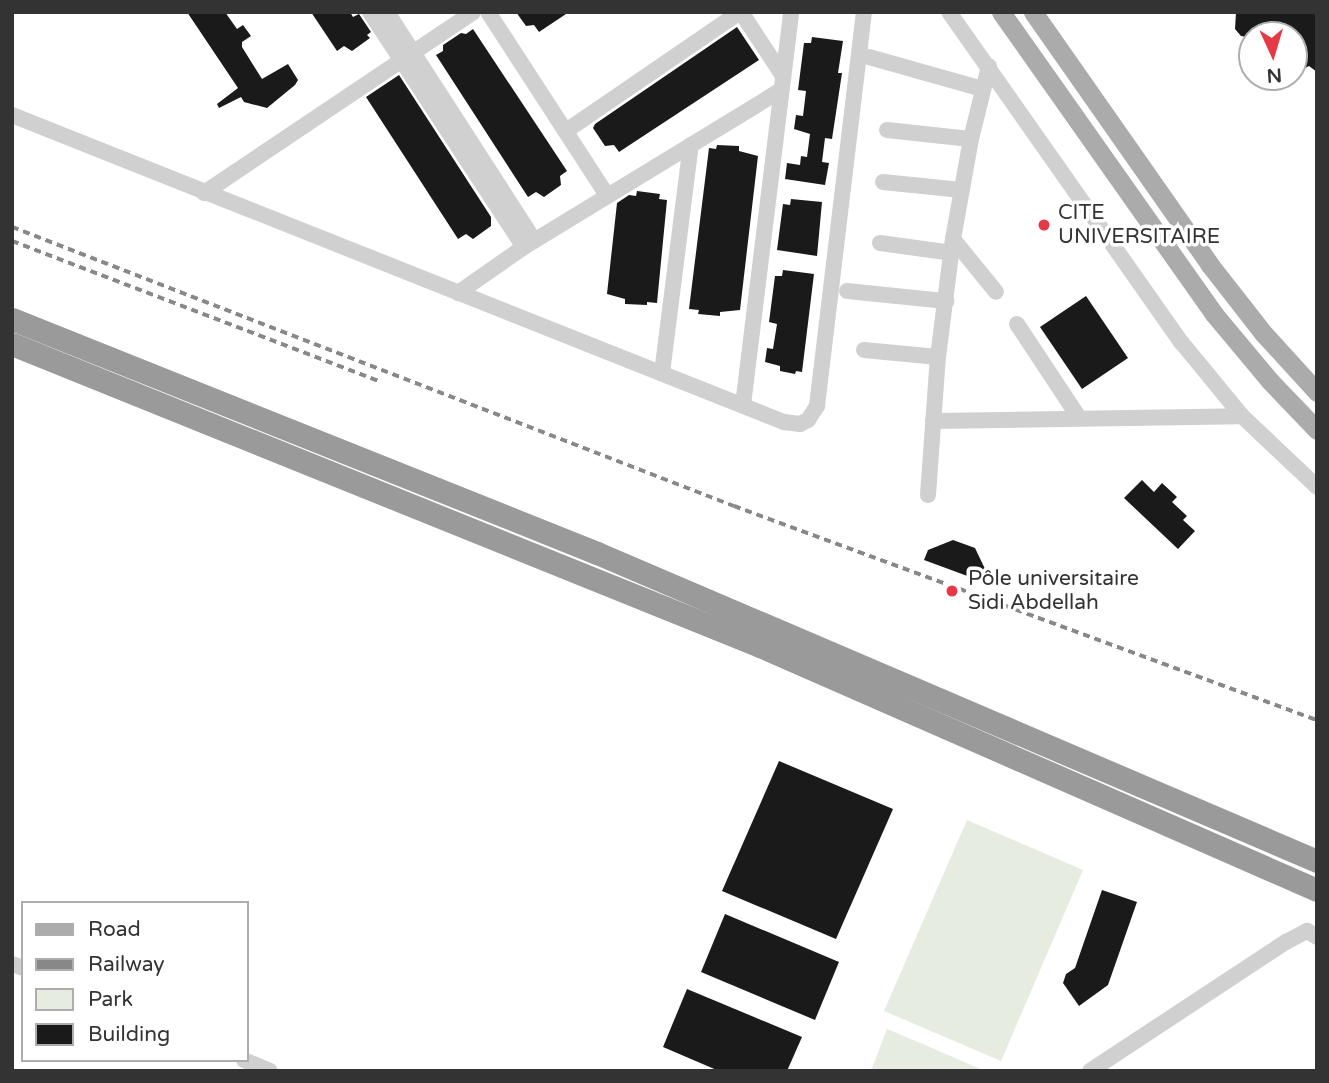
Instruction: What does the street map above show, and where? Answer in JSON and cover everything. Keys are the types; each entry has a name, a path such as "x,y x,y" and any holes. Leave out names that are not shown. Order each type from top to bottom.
{"highway":[{"path":"12,319 597,553 1317,862"},
{"path":"12,344 760,646 1317,890"},
{"path":"1279,873 1317,897"}],"main road":[{"path":"1001,12 1214,314 1270,381 1317,430"},
{"path":"1033,12 1217,274 1317,392"}],"street":[{"path":"370,12 407,57 529,244"},
{"path":"387,12 407,57"},
{"path":"204,193 473,12"},
{"path":"488,12 607,195"},
{"path":"566,131 741,12 782,83"},
{"path":"744,405 791,12"},
{"path":"12,116 792,424 808,420 817,406 864,12"},
{"path":"949,12 1163,318 1242,416 1317,487"},
{"path":"869,57 983,89"},
{"path":"928,495 938,356 953,246 971,139 989,66"},
{"path":"458,293 529,244 691,145 782,83"},
{"path":"887,130 971,139"},
{"path":"662,373 691,145"},
{"path":"883,182 962,191"},
{"path":"880,243 953,246 996,292"},
{"path":"847,291 946,301"},
{"path":"1017,324 1078,416"},
{"path":"864,350 938,356"},
{"path":"933,421 1078,416 1242,416"},
{"path":"1090,1071 1286,942 1307,931 1317,937"},
{"path":"248,1062 270,1071"}],"green space":[{"path":"967,820 1083,870 1001,1061 884,1011"},
{"path":"887,1029 925,1045 985,1071 871,1071"}],"building":[{"path":"187,12 225,12 237,29 243,25 251,36 242,42 242,47 262,79 288,64 298,80 295,85 267,108 244,102 241,97 219,108 217,104 238,88"},
{"path":"311,12 350,12 353,17 359,14 371,32 367,35 370,38 352,51 344,46 337,51"},
{"path":"516,12 569,12 539,32 534,25 526,26"},
{"path":"1236,12 1317,12 1317,72 1308,67 1308,21 1238,21 1238,32 1235,29"},
{"path":"737,27 759,60 619,152 614,145 605,146 593,128 595,124"},
{"path":"473,29 567,171 560,176 561,185 544,197 536,192 528,197 436,55 443,51 443,45 461,33 466,34"},
{"path":"812,37 843,41 838,73 842,73 832,139 825,138 822,162 829,163 825,185 785,179 787,163 800,165 801,156 807,157 810,134 794,129 796,115 803,116 806,91 798,90 804,43 811,43"},
{"path":"399,75 491,217 491,226 473,239 466,234 458,239 366,97"},
{"path":"717,145 739,146 739,151 758,156 740,310 720,312 720,316 698,314 699,310 689,309 709,148 716,149"},
{"path":"637,191 660,194 659,199 667,200 657,303 647,302 647,305 625,304 625,299 607,294 617,203 629,195 636,196"},
{"path":"791,199 822,202 817,256 777,250 783,204 790,205"},
{"path":"783,270 814,274 802,372 796,371 795,374 780,371 780,366 765,362 767,348 773,349 777,324 769,322 775,276 782,276"},
{"path":"1086,296 1128,358 1082,389 1040,327"},
{"path":"1142,480 1154,492 1162,483 1177,497 1172,502 1187,516 1183,520 1195,531 1178,549 1124,498"},
{"path":"953,540 975,548 986,571 981,581 924,560 928,550"},
{"path":"779,761 893,809 836,939 722,891"},
{"path":"1102,890 1137,902 1108,985 1079,1006 1063,983 1066,974 1075,968"},
{"path":"725,914 839,962 815,1020 701,972"},
{"path":"687,989 802,1037 787,1071 719,1071 663,1047"}],"railway":[{"path":"12,227 734,506 1317,720"},
{"path":"12,241 381,382"}],"place":[{"name":"CITE UNIVERSITAIRE","path":"1044,225"},
{"name":"Pôle universitaire Sidi Abdellah","path":"952,591"}]}
